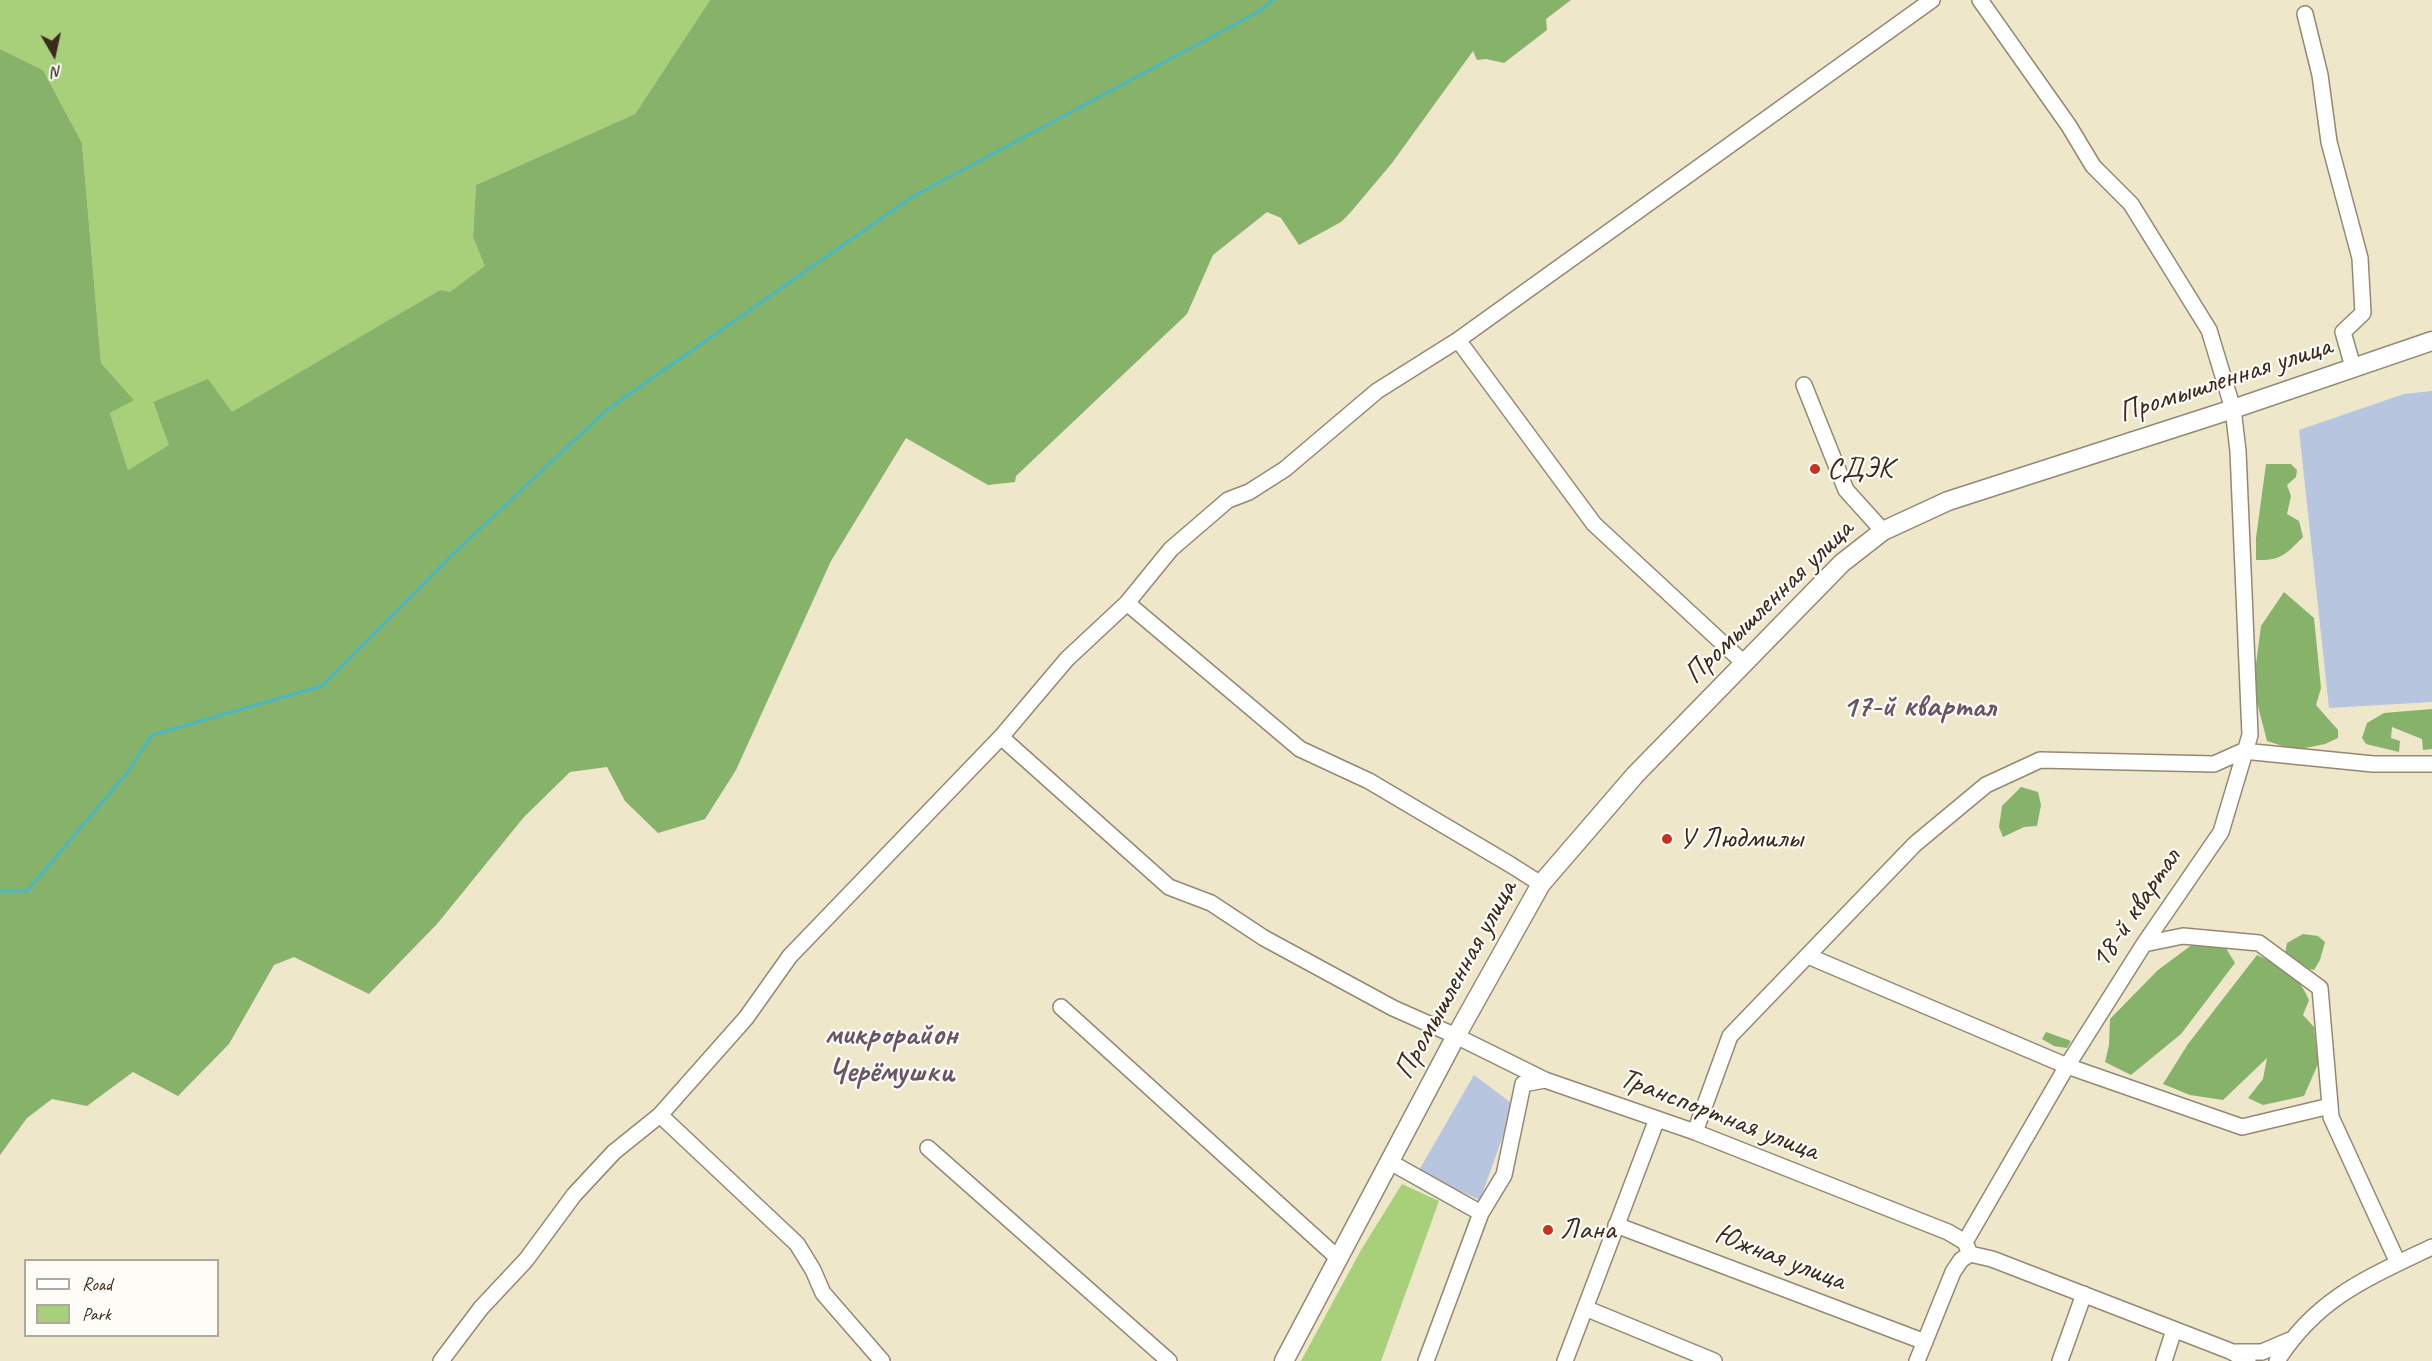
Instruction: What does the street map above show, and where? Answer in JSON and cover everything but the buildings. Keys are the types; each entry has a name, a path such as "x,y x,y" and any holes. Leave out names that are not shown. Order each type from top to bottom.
{"main road":[{"name":"Промышленная улица","path":"1284,1361 1456,1036 1540,885 1635,775 1831,574 1883,531 1948,501 2233,409 2432,341"}],"street":[{"path":"441,1361 481,1308 526,1260 574,1195 614,1152 660,1115 746,1018 790,956 1001,737 1067,659 1127,603 1171,549 1228,500 1249,492 1285,469 1377,391 1458,340 1932,0"},
{"name":"18-й квартал","path":"1917,1361 1953,1272 2067,1066 2144,944 2221,832 2243,751 2250,735 2238,451 2233,409 2209,330 2131,204 2093,166 2069,126 1980,0"},
{"path":"2305,14 2320,75 2329,142 2360,258 2363,313 2343,332 2353,367"},
{"path":"1458,340 1594,524 1745,664"},
{"path":"1804,385 1846,490 1883,531"},
{"path":"1127,603 1300,749 1369,781 1511,865 1540,885"},
{"name":"Транспортная улица","path":"1001,737 1169,887 1211,903 1264,938 1393,1008 1545,1080 1695,1132 1948,1232 1968,1248 1992,1259 2230,1351"},
{"path":"1695,1132 1730,1036 1915,844 1986,785 2040,760 2214,764 2243,751 2373,764 2432,764"},
{"path":"2144,944 2183,936 2259,943 2319,988 2331,1117 2398,1263"},
{"path":"1808,956 2067,1066 2242,1127 2330,1106"},
{"path":"1061,1007 1339,1259"},
{"path":"1426,1361 1481,1213 1504,1175 1523,1084 1545,1080"},
{"path":"660,1115 797,1244 823,1293 882,1361"},
{"path":"1565,1361 1657,1119"},
{"path":"928,1148 1169,1361"},
{"path":"1390,1162 1481,1213"},
{"name":"Южная улица","path":"1616,1225 1925,1342"},
{"path":"2277,1361 2290,1340 2310,1318 2335,1297 2432,1247"},
{"path":"2060,1361 2084,1294"},
{"path":"1584,1308 1714,1361"},
{"path":"2164,1361 2174,1330"},
{"path":"2230,1351 2262,1352 2290,1340"},
{"path":"2230,1351 2248,1361"}],"shaded area":[{"path":"2432,391 2432,702 2329,708 2299,430 2404,394"},
{"path":"1474,1075 1514,1105 1480,1200 1418,1172"}],"green space":[{"path":"0,0 710,0 635,114 476,185 473,237 486,266 450,293 440,290 232,413 153,403 170,445 128,470 110,413 133,399 101,363 82,143 43,70 0,49"},
{"path":"710,0 1571,0 1546,19 1547,30 1504,63 1486,59 1477,60 1473,51 1392,163 1341,222 1299,245 1281,218 1267,212 1213,255 1187,314 1016,476 1015,482 988,485 906,438 831,561 736,770 705,819 658,833 625,801 607,767 570,772 524,817 437,924 369,994 294,957 274,965 229,1044 178,1096 133,1072 87,1106 52,1099 27,1118 0,1155 0,49 43,70 82,143 101,363 134,400 110,413 128,470 169,445 153,402 208,379 232,412 440,290 450,292 485,266 473,237 476,185 635,114"},
{"path":"2266,464 2291,464 2297,470 2296,477 2287,485 2291,496 2287,514 2299,521 2303,537 2277,558 2256,560 2256,538"},
{"path":"2284,592 2314,618 2321,688 2316,705 2338,730 2338,738 2325,744 2295,750 2267,741 2253,687 2261,626"},
{"path":"2432,709 2432,749 2423,750 2422,739 2392,727 2391,738 2400,741 2399,752 2366,744 2362,738 2367,723 2384,713"},
{"path":"2021,787 2038,792 2041,805 2037,826 2024,827 2003,837 1999,827 2002,806"},
{"path":"2303,934 2318,936 2325,942 2320,960 2314,970 2305,968 2285,954 2287,943"},
{"path":"2193,944 2224,945 2235,963 2181,1034 2131,1075 2105,1062 2109,1045 2110,1019 2158,970"},
{"path":"2257,955 2275,963 2294,976 2309,1000 2303,1015 2314,1027 2318,1064 2304,1096 2263,1105 2248,1098 2263,1079 2267,1058 2223,1100 2190,1095 2163,1084 2188,1044"},
{"path":"2046,1032 2071,1041 2067,1048 2054,1046 2042,1039"},
{"path":"1402,1184 1439,1201 1381,1361 1301,1361 1361,1250"}],"waterway":[{"path":"0,891 27,891 127,773 152,735 322,686 451,556 608,409 912,197 1258,12 1273,0"}],"place":[{"name":"СДЭК","path":"1815,469"},
{"name":"У Людмилы","path":"1667,839"},
{"name":"Лана","path":"1548,1230"}],"district":[{"name":"17-й квартал","path":"1919,708"},
{"name":"микрорайон Черёмушки","path":"891,1054"}]}
